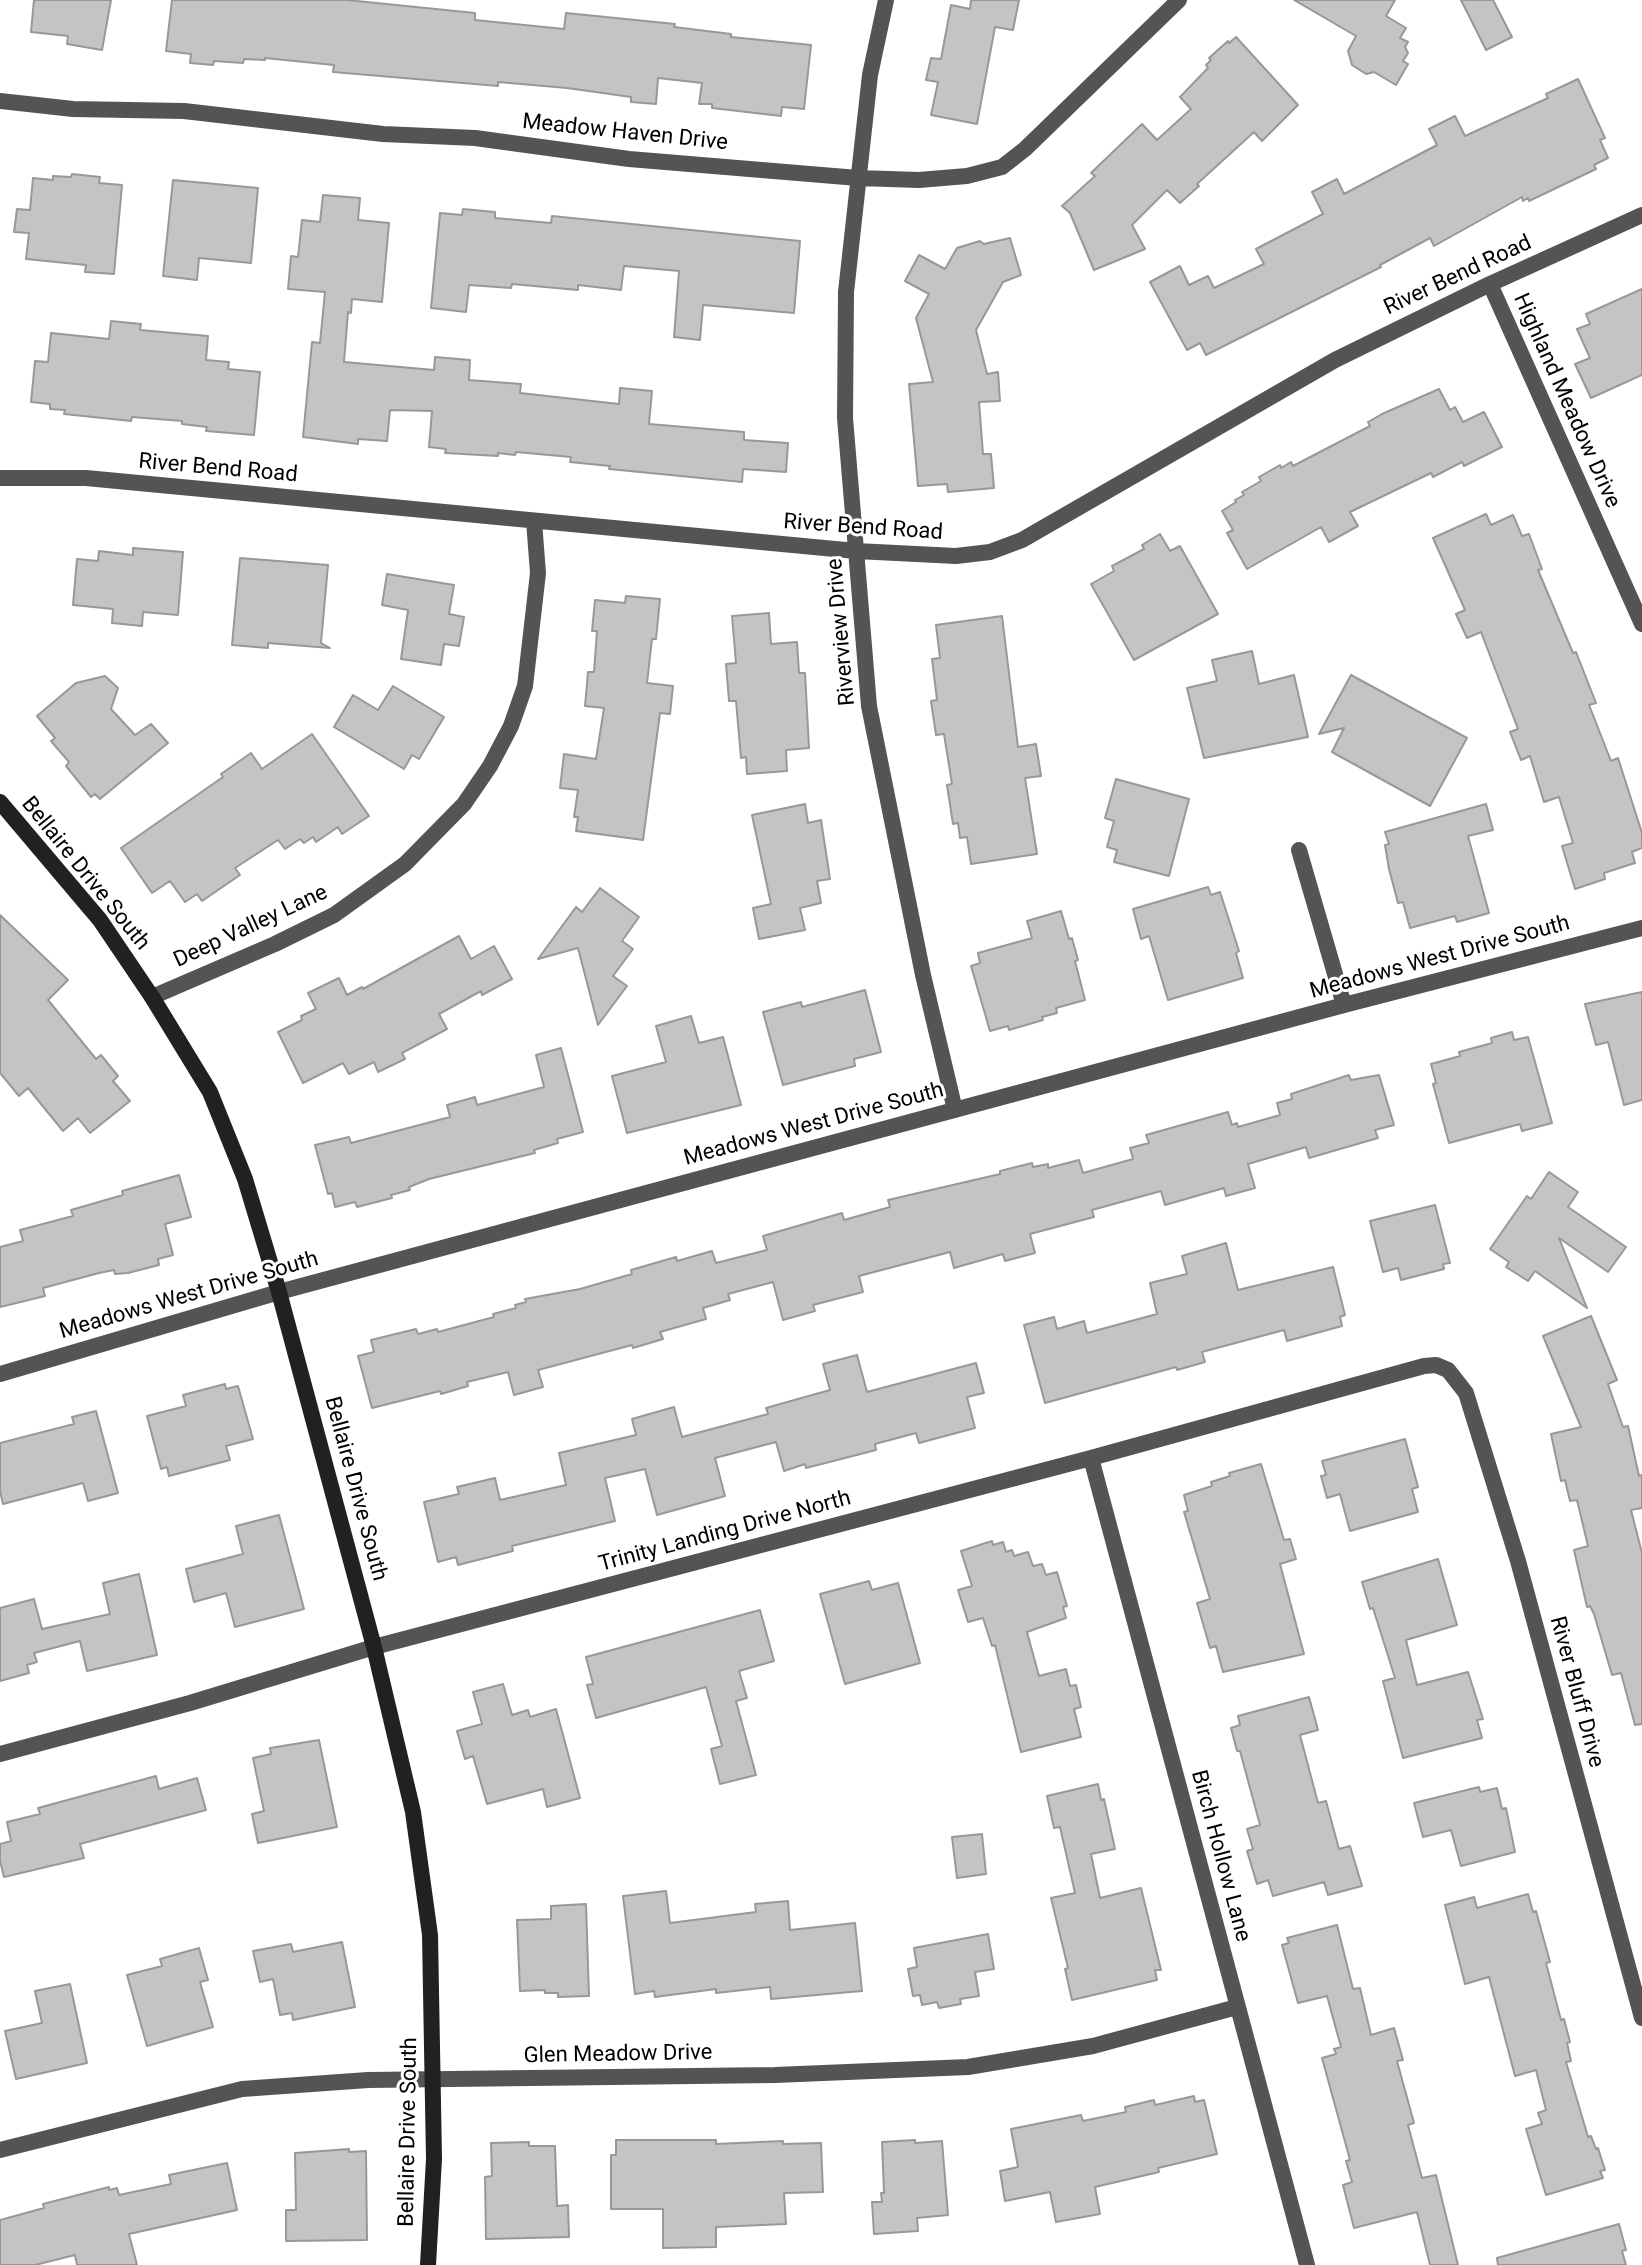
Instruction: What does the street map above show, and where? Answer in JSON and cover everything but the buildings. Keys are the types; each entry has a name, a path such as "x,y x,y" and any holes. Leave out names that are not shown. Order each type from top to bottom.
{"street":[{"name":"Riverview Drive","path":"886,0 870,75 846,292 845,418 869,706 923,975 955,1110"},
{"name":"Meadow Haven Drive","path":"0,101 73,109 184,111 383,134 475,138 629,159 858,178 919,180 967,176 1002,167 1025,149 1179,0"},
{"name":"River Bend Road","path":"0,478 86,478 856,551 956,556 990,552 1022,540 1335,360 1490,284 1642,215"},
{"name":"Highland Meadow Drive","path":"1490,284 1642,624"},
{"name":"Deep Valley Lane","path":"152,997 334,915 405,864 464,804 490,766 511,726 525,686 538,573 534,521"},
{"name":"Bellaire Drive South","path":"2,809 100,920 210,1092 245,1179 279,1292 374,1647 413,1812 430,1935 434,2159 428,2265"},
{"path":"1299,850 1344,1005"},
{"name":"Meadows West Drive South","path":"0,1374 279,1292 1344,1005 1642,928"},
{"name":"Trinity Landing Drive North","path":"0,1754 190,1703 374,1647 1091,1458 1424,1366 1436,1365 1448,1370 1458,1380"},
{"name":"River Bluff Drive","path":"1458,1380 1466,1393 1518,1561 1642,2018"},
{"name":"Birch Hollow Lane","path":"1091,1458 1307,2265"},
{"name":"Glen Meadow Drive","path":"0,2150 242,2089 368,2080 775,2075 968,2067 1093,2046 1237,2007"}]}
